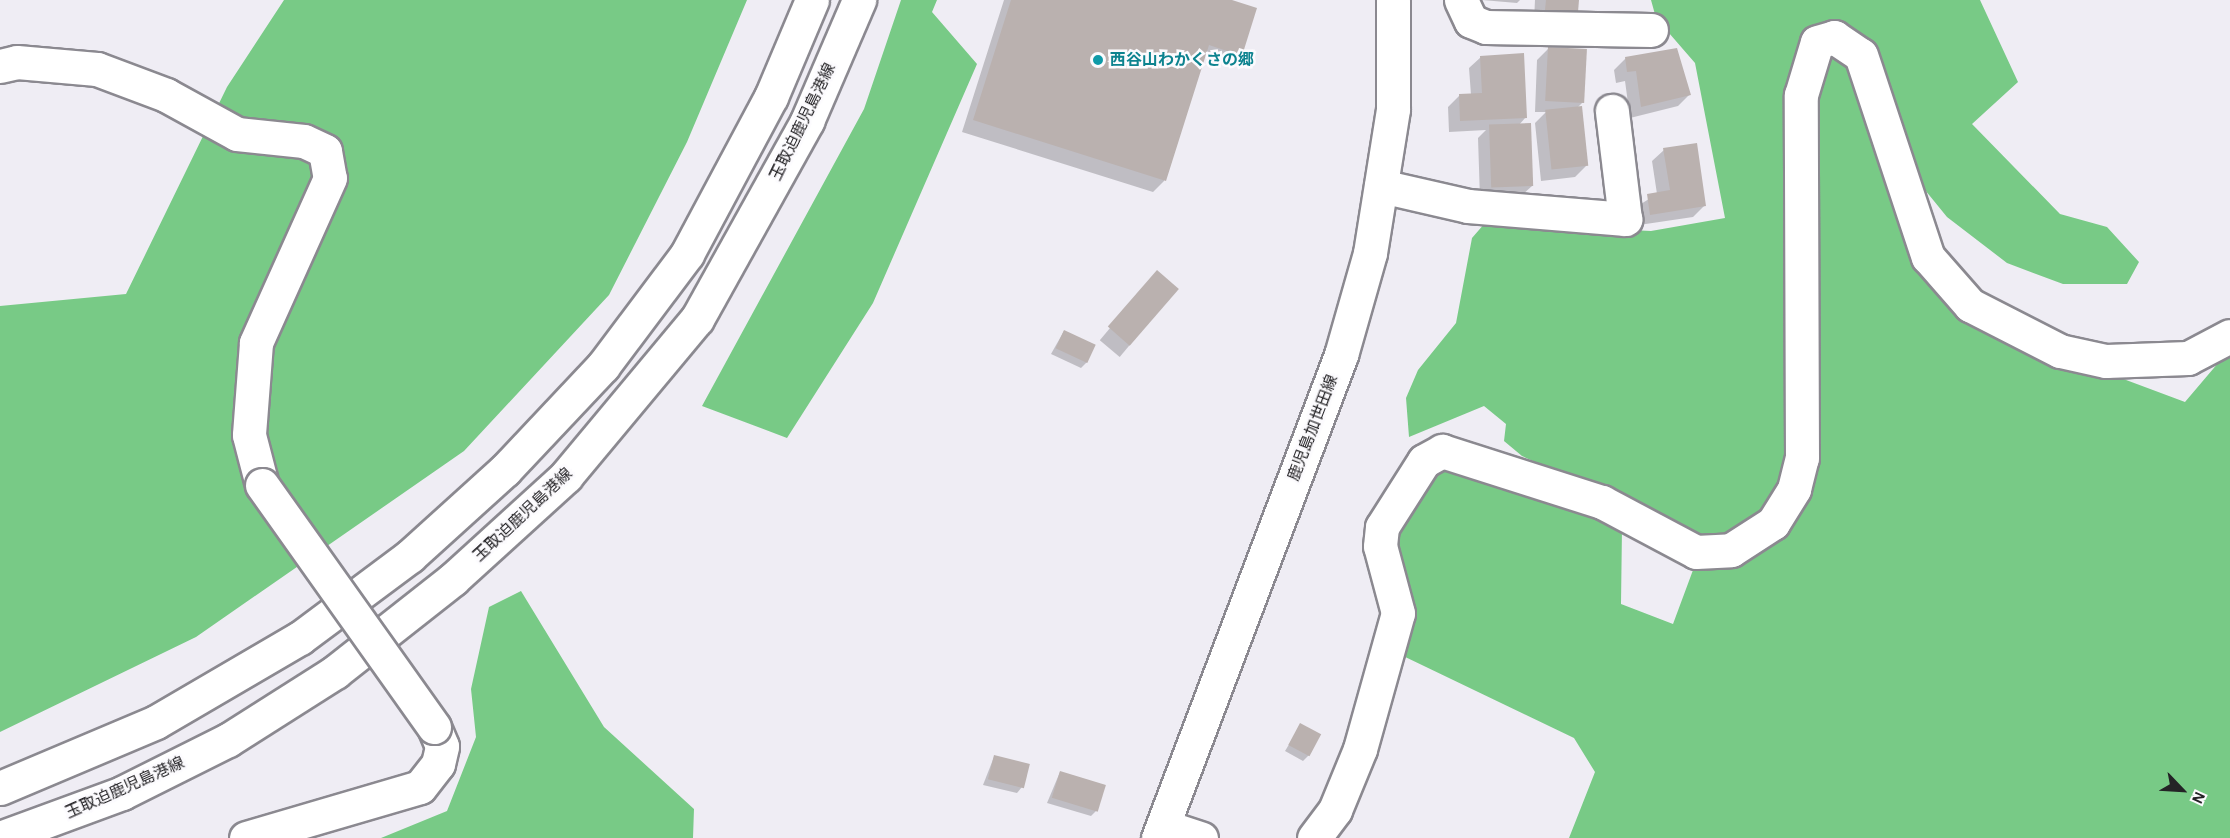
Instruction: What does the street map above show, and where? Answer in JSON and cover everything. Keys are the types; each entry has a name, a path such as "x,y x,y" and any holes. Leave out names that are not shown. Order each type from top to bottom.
{"street":[{"path":"0,788 156,722 300,638 410,556 505,470 603,366 687,254 771,97 812,0"},
{"name":"玉取迫鹿児島港線","path":"0,838 122,793 238,734 335,672 453,579 566,476 697,319 807,121 860,0"},
{"name":"鹿児島加世田線","path":"1160,832 1341,355 1370,253 1393,109 1393,0"},
{"path":"1461,0 1471,21 1486,27 1651,30"},
{"path":"1314,838 1335,810 1360,749 1398,613 1380,546 1382,527 1424,461 1442,451 1602,502 1696,552 1731,550 1754,541 1773,523 1794,489 1802,458 1801,95 1817,42 1834,37 1861,55 1928,257 1970,305 2060,351 2106,361 2188,358 2230,336"},
{"path":"0,66 17,62 97,69 166,95 237,134 304,141 325,151 330,178 256,343 249,435 262,485 434,727 442,746 438,764 420,787 246,838"},
{"path":"1381,186 1468,206 1625,219 1612,111"},
{"path":"1160,832 1201,838"}],"green space":[{"path":"284,0 747,0 687,142 609,295 464,451 196,637 0,732 0,306 126,294 227,87"},
{"path":"901,0 937,0 932,12 977,64 873,303 787,438 702,406 864,109"},
{"path":"1651,0 1980,0 2018,82 1972,124 2060,214 2107,227 2139,262 2127,284 2063,284 2007,263 1947,217 1912,174 1877,69 1801,39 1795,400 1780,497 1726,543 1682,537 1635,507 1522,456 1504,441 1506,424 1484,406 1409,437 1406,398 1418,370 1456,323 1472,238 1485,223 1651,231 1725,218 1695,63 1656,18"},
{"path":"1825,54 1852,56 1922,262 2102,371 2185,402 2230,349 2230,838 1569,838 1595,772 1574,738 1399,654 1391,525 1421,477 1449,462 1610,516 1622,528 1621,604 1673,624 1696,562 1792,515 1811,94"},
{"path":"521,591 604,727 694,809 693,838 381,838 447,811 476,737 471,689 489,607"}],"building":[{"name":"西谷山わかくさの郷","path":"1011,0 1232,0 1257,8 1242,56 1209,45 1166,181 973,120"},
{"path":"1546,0 1579,0 1578,12 1545,10"},
{"path":"1548,47 1587,49 1584,103 1545,101"},
{"path":"1677,48 1691,95 1641,107 1636,71 1627,72 1625,57"},
{"path":"1524,53 1527,118 1460,121 1459,94 1482,93 1480,56"},
{"path":"1582,106 1588,166 1551,170 1545,110"},
{"path":"1531,123 1533,186 1491,187 1489,124"},
{"path":"1697,143 1706,206 1650,215 1647,194 1670,190 1663,148"},
{"path":"1157,270 1179,289 1130,346 1108,327"},
{"path":"1064,330 1096,345 1087,363 1056,348"},
{"path":"1300,723 1321,734 1309,756 1288,745"},
{"path":"994,755 1030,764 1024,788 988,779"},
{"path":"1060,771 1106,785 1098,812 1052,798"}],"place":[{"name":"西谷山わかくさの郷","path":"1098,60"}]}
